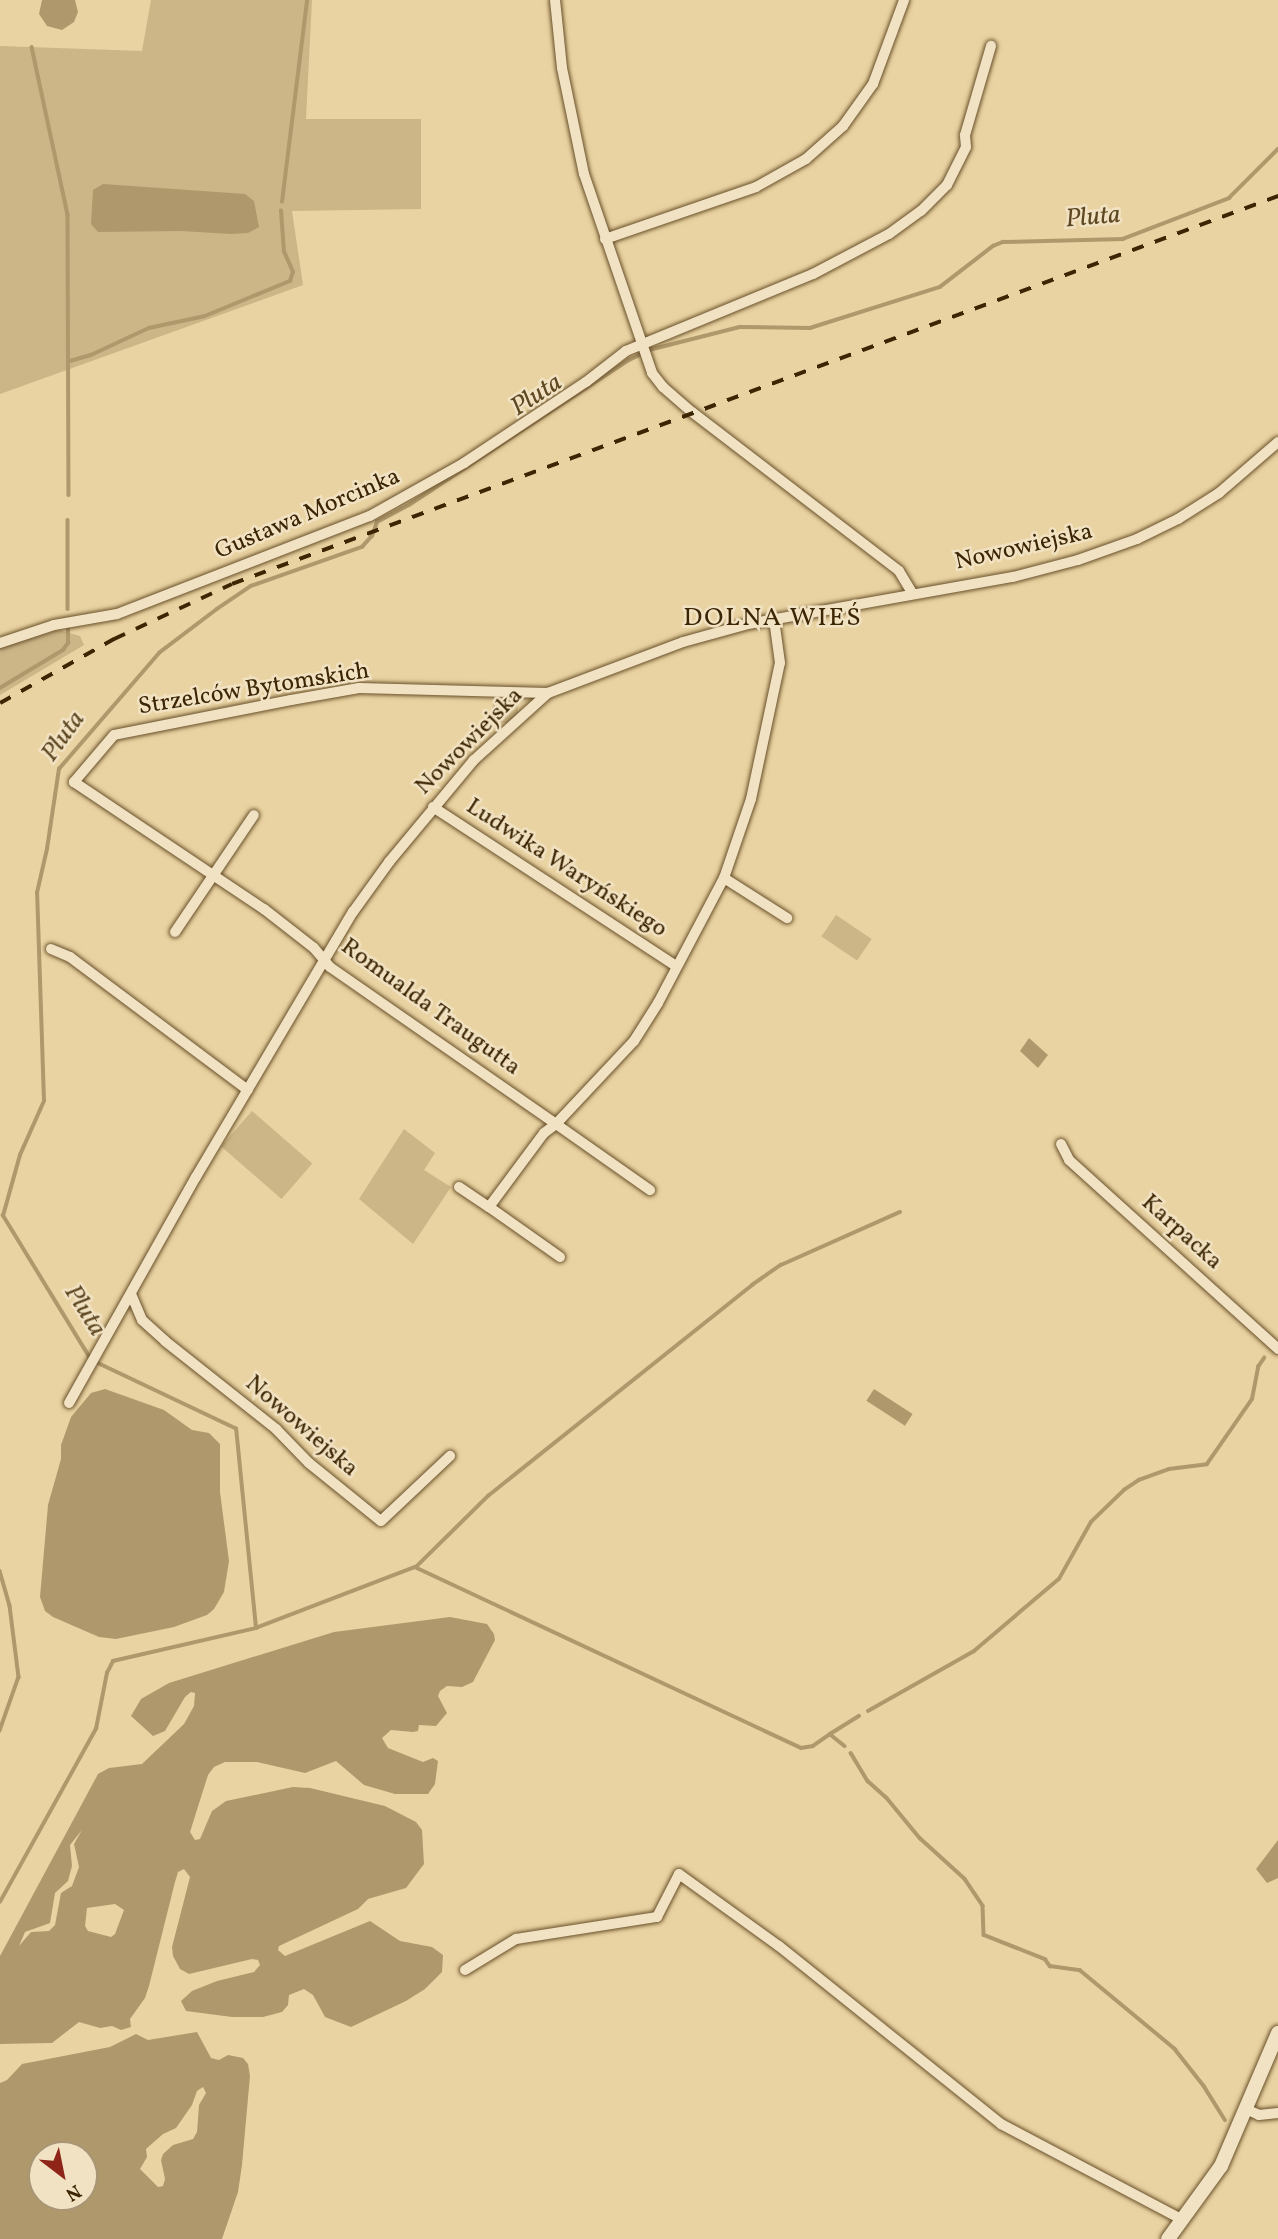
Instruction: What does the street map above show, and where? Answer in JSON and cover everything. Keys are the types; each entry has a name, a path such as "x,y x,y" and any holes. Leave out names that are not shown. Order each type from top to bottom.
{"street":[{"path":"555,0 571,118 605,239 642,351 657,380 670,394 899,571 912,593"},
{"path":"605,239 756,187 806,159 843,126 873,84 904,0"},
{"name":"Gustawa Morcinka","path":"0,643 54,625 117,614 370,516 455,469 586,382 620,355 642,351 813,274 889,234 921,212 947,185 966,148 965,135 991,46"},
{"name":"Nowowiejska","path":"69,1403 324,959 389,862 474,760 548,693 683,642 774,619 1013,577 1078,560 1137,539 1219,493 1278,442"},
{"path":"489,1207 544,1133 556,1125 634,1041 658,1003 723,878 751,799 780,663 774,619"},
{"name":"Strzelców Bytomskich","path":"74,782 114,735 291,700 359,688 548,693"},
{"name":"Romualda Traugutta","path":"74,782 274,917 324,959 650,1190"},
{"name":"Ludwika Waryńskiego","path":"433,807 676,966"},
{"path":"175,932 254,815"},
{"path":"723,878 787,918"},
{"path":"51,949 70,957 248,1090"},
{"name":"Karpacka","path":"1061,1144 1069,1160 1278,1349"},
{"path":"459,1187 560,1257"},
{"name":"Nowowiejska","path":"131,1294 142,1320 165,1342 276,1429 309,1463 381,1521 450,1456"},
{"path":"465,1970 516,1938 657,1917 679,1874 779,1945 1001,2124 1183,2220"},
{"path":"1168,2239 1220,2166 1248,2110 1278,2033"},
{"path":"1248,2110 1259,2115 1278,2113"}],"shaded area":[{"path":"42,0 75,0 78,12 74,22 62,30 47,26 39,14"},
{"path":"151,0 312,0 306,119 421,119 421,209 292,211 303,285 0,394 0,46 142,51"},
{"path":"103,184 245,194 254,201 259,227 248,233 231,234 181,231 98,232 91,224 93,190"},
{"path":"59,630 80,636 84,645 0,695 0,648"},
{"path":"505,697 514,701 518,710 514,719 505,723 496,719 492,710 496,701"},
{"path":"836,915 872,939 857,961 821,937"},
{"path":"1029,1038 1048,1055 1038,1068 1020,1051"},
{"path":"252,1111 312,1163 282,1199 221,1146"},
{"path":"404,1129 435,1153 424,1170 451,1187 413,1244 359,1199"},
{"path":"105,1389 164,1410 192,1430 209,1433 220,1444 220,1492 229,1561 224,1592 207,1615 174,1627 116,1639 99,1637 53,1617 45,1611 40,1597 48,1505 61,1459 61,1445 71,1417 91,1393"},
{"path":"874,1389 913,1414 905,1426 866,1401"},
{"path":"450,1617 487,1624 494,1634 495,1640 473,1682 462,1687 447,1686 440,1691 438,1696 447,1713 436,1726 419,1725 418,1731 413,1732 391,1730 382,1738 388,1748 423,1762 433,1758 438,1761 435,1784 428,1794 395,1794 364,1785 336,1761 305,1773 257,1762 225,1762 214,1767 208,1775 190,1832 195,1840 200,1839 212,1811 226,1801 293,1787 310,1788 385,1806 416,1822 422,1830 424,1864 406,1888 368,1899 358,1909 279,1946 278,1950 285,1956 370,1921 400,1941 432,1947 443,1955 442,1972 425,1989 406,2001 351,2027 325,2017 313,1995 304,1989 289,1995 288,2005 282,2012 263,2017 232,2017 186,2011 181,2001 192,1991 217,1981 254,1972 260,1965 258,1960 252,1959 189,1974 180,1969 173,1956 172,1947 190,1877 184,1869 178,1872 149,1986 145,1998 130,2019 131,2027 121,2030 112,2026 100,2028 79,2022 52,2043 0,2044 0,1956 98,1774 109,1768 142,1764 184,1724 194,1706 195,1693 191,1692 185,1697 165,1731 153,1736 131,1716 141,1699 169,1683 334,1632","holes":["82,1830 74,1844 79,1867 72,1886 61,1893 55,1925 49,1931 31,1932 19,1946 25,1932 50,1923 55,1893 68,1881 72,1866 70,1845","115,1904 124,1910 115,1934 111,1937 88,1931 85,1926 87,1908"]},
{"path":"1278,1840 1278,1878 1267,1883 1256,1869"},
{"path":"197,2032 211,2058 219,2060 228,2055 243,2058 248,2064 250,2076 238,2192 222,2239 0,2239 0,2083 7,2080 22,2064 110,2047 136,2034 148,2040","holes":["203,2087 206,2093 199,2105 197,2132 193,2139 173,2145 163,2154 161,2160 165,2179 163,2186 158,2187 140,2169 147,2157 146,2149 163,2134 176,2128 192,2105 197,2091"]}],"waterway":[{"path":"282,202 307,0"},
{"path":"32,47 68,215 69,495"},
{"name":"Pluta","path":"0,1902 96,1729 107,1673 113,1661 256,1628 236,1429 91,1360 3,1216 20,1155 44,1101 37,893 47,849 59,769 159,653 217,609 251,586 362,547 372,536 377,522 409,505 629,360 653,349 740,327 810,328 940,287 993,246 1003,242 1123,239 1229,198 1278,149"},
{"path":"70,361 91,355 149,328 205,316 290,281 293,272 284,252 281,211"},
{"path":"68,520 68,609"},
{"path":"0,688 63,650 68,643 68,629"},
{"path":"417,1566 488,1496 752,1285 781,1265 900,1212"},
{"path":"868,1711 974,1651 1059,1579 1091,1522 1124,1490 1139,1480 1169,1469 1207,1464 1252,1399 1258,1367 1264,1358"},
{"path":"256,1628 415,1567 801,1748 813,1746 830,1734 845,1746"},
{"path":"0,1571 10,1606 19,1677 0,1731"},
{"path":"830,1734 859,1716"},
{"path":"851,1753 868,1781 887,1798 920,1838 965,1879 983,1906 984,1935 1045,1959 1050,1966 1080,1970 1175,2049 1204,2086 1225,2120"}],"railway":[{"path":"0,703 114,639 232,584 1278,196"}],"district":[{"name":"DOLNA WIEŚ","path":"773,619"}]}
